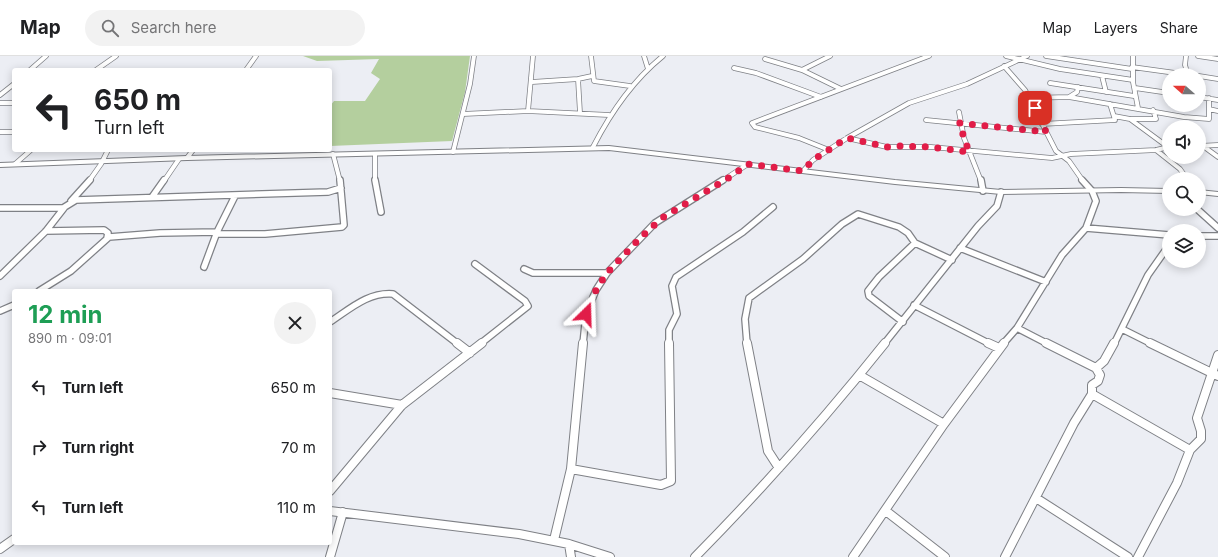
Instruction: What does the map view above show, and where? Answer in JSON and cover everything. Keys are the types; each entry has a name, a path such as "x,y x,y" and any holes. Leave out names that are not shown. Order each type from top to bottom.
{"main road":[{"path":"0,165 183,158 453,152 593,147 634,150 982,191 1162,191"},
{"path":"1206,193 1218,194"}],"street":[{"path":"32,68 46,56"},
{"path":"99,68 116,56"},
{"path":"247,68 256,56"},
{"path":"453,152 463,114 474,56"},
{"path":"528,112 532,82 533,56"},
{"path":"591,56 593,80 596,82 630,86"},
{"path":"644,56 648,69"},
{"path":"593,147 609,115 630,86 663,56"},
{"path":"802,70 830,56"},
{"path":"829,150 805,139 755,127 752,124 929,56"},
{"path":"1006,56 1102,76 1133,80"},
{"path":"803,171 813,160 847,138 909,103 967,84 1027,56"},
{"path":"1046,56 1162,72"},
{"path":"1133,56 1132,68 1135,88 1134,96 1138,108"},
{"path":"1186,56 1186,68"},
{"path":"1198,56 1218,59"},
{"path":"765,59 802,70 805,73 841,89"},
{"path":"853,557 886,511 944,424 999,348 1017,328 1062,255 1086,228 1096,201 1092,191 1069,161 1056,151 1029,98 1004,66"},
{"path":"734,68 756,73 821,97"},
{"path":"532,82 578,79 592,76"},
{"path":"1102,76 1106,92"},
{"path":"1206,77 1218,79"},
{"path":"578,79 580,113"},
{"path":"1050,83 1134,96"},
{"path":"0,95 12,86"},
{"path":"1069,97 1077,92 1078,88"},
{"path":"1135,88 1162,92"},
{"path":"1029,98 1069,97 1153,110 1184,117 1209,119 1208,98 1218,100"},
{"path":"0,103 12,103"},
{"path":"1042,124 1115,120 1110,104"},
{"path":"1209,109 1218,111"},
{"path":"1114,116 1130,119 1156,119 1153,110"},
{"path":"463,114 528,112 609,115"},
{"path":"959,112 959,123 969,152 982,181 982,191"},
{"path":"1130,119 1162,143"},
{"path":"926,120 1046,132"},
{"path":"0,132 12,132"},
{"path":"847,138 887,147 931,147 969,152 1052,158 1059,158 1061,155 1162,148"},
{"path":"1206,146 1218,145"},
{"path":"1206,149 1218,157"},
{"path":"1156,150 1182,172"},
{"path":"15,164 29,152"},
{"path":"0,276 5,274 46,231 63,208 86,185 104,162 107,152"},
{"path":"152,197 183,158 190,152"},
{"path":"106,238 160,233 217,233 228,235 265,234 342,227 344,225 341,188 339,173 333,154"},
{"path":"375,154 375,178 381,212"},
{"path":"554,540 571,469 586,314 596,290 607,273 655,223 748,164"},
{"path":"0,208 63,208 76,200 328,192 341,188"},
{"path":"695,557 752,499 859,375 903,322 914,305 952,260 960,248 997,206 1001,192"},
{"path":"204,267 217,233 235,196"},
{"path":"571,469 661,485 667,484 671,481 672,394 669,330 677,314 672,286 676,277 681,273 743,232 773,207"},
{"path":"779,468 768,452 748,352 745,319 748,298 803,259 842,224 858,214 869,216 908,233 912,241 952,260"},
{"path":"1205,216 1218,228"},
{"path":"1086,228 1162,235"},
{"path":"42,289 71,271 106,238 108,233 104,230 46,231"},
{"path":"1206,236 1218,236"},
{"path":"903,322 869,296 868,291 884,271 916,243"},
{"path":"960,248 1046,282"},
{"path":"1096,368 1104,360 1122,329 1148,276 1162,256"},
{"path":"332,489 402,404 470,353 528,306 525,301 475,264"},
{"path":"524,269 533,273 607,273"},
{"path":"332,321 370,296 381,292 393,294 470,353"},
{"path":"914,305 999,348"},
{"path":"0,311 12,306"},
{"path":"1004,557 1074,423 1092,394 1092,385 1098,381 1100,375 1096,368 1017,328"},
{"path":"1122,329 1218,376"},
{"path":"1138,557 1177,483 1190,450 1201,439 1201,431 1197,418 1201,409 1210,372 1218,355"},
{"path":"859,375 944,424"},
{"path":"332,393 402,404"},
{"path":"1092,394 1190,450"},
{"path":"1036,498 1128,557"},
{"path":"332,511 554,540 610,557"},
{"path":"886,511 945,557"},
{"path":"330,557 343,512"},
{"path":"0,549 12,540"},
{"path":"569,544 571,557"}],"green space":[{"path":"303,56 470,56 465,92 452,141 332,146 332,104 334,101 365,101 380,79 371,73 379,59 317,61"}],"route":[{"path":"586,314 591,300 603,278 655,223 730,177 748,164 803,171 813,160 847,138 887,147 931,147 969,152 959,123 1046,132 1035,108"}]}
